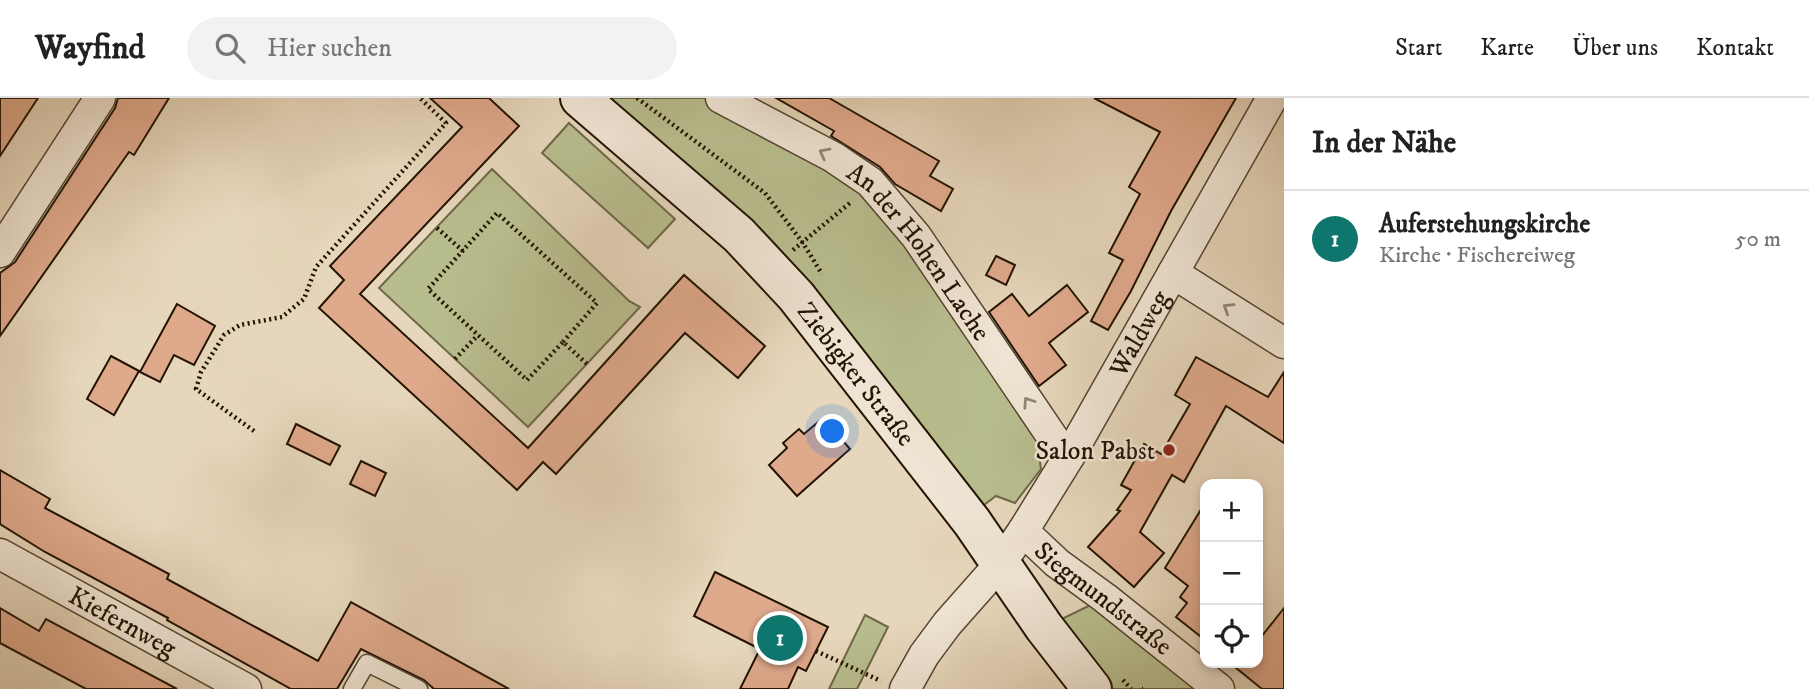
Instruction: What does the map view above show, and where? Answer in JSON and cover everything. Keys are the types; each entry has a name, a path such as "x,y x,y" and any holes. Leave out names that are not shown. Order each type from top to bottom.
{"main road":[{"name":"Ziebigker Straße","path":"580,98 708,208 769,266 796,296 972,522 1092,689"}],"street":[{"path":"0,253 100,98"},
{"name":"An der Hohen Lache","path":"721,98 833,158 870,182 916,236 1055,440 1070,455"},
{"name":"Waldweg","path":"895,686 1000,564 1024,531 1070,455 1272,98"},
{"path":"1173,273 1284,343"},
{"name":"Siegmundstraße","path":"1024,531 1057,563 1219,689"},
{"name":"Kiefernweg","path":"0,554 246,689"}],"lane":[{"path":"352,689 367,663 419,689"}],"path":[{"path":"254,431 196,389 201,372 224,335 240,326 282,317 304,299 316,267 446,123 419,98"},
{"path":"769,266 803,243 858,196 870,182"},
{"path":"497,214 597,303 527,380 478,335 428,289 497,214"},
{"path":"437,228 463,251"},
{"path":"455,359 478,335"},
{"path":"563,342 587,364"},
{"path":"816,651 895,686"}],"green space":[{"path":"605,98 707,98 858,181 908,236 1023,410 1037,442 1041,469 1015,503 996,496 980,508"},
{"path":"569,123 675,219 648,248 542,153"},
{"path":"492,169 629,301 640,307 528,427 379,288"},
{"path":"1105,598 1219,689 1092,689 1045,627"},
{"path":"865,615 888,627 857,689 829,689"}],"building":[{"path":"0,98 38,98 0,156"},
{"path":"118,98 169,98 134,155 129,152 0,336 0,273 15,262 115,108"},
{"path":"430,98 489,98 519,126 360,294 528,448 684,275 765,346 738,378 685,333 556,474 543,462 517,490 319,308 344,280 330,266 462,127"},
{"path":"776,98 829,98 939,161 930,176 953,189 941,211 895,184 880,167 831,136 834,131"},
{"path":"1094,98 1236,98 1171,211 1108,330 1091,321 1123,260 1109,253 1140,194 1129,187 1160,132"},
{"path":"996,256 1015,265 1006,285 986,275"},
{"path":"1067,285 1088,312 1049,343 1066,365 1039,386 989,312 1012,294 1029,316"},
{"path":"177,304 215,326 194,365 174,355 160,382 140,372"},
{"path":"111,356 139,371 114,415 87,399"},
{"path":"1196,357 1268,397 1284,372 1284,443 1226,406 1184,482 1172,475 1140,532 1164,553 1134,587 1088,547 1120,511 1117,510 1131,490 1121,485 1144,444 1161,454 1190,404 1175,395"},
{"path":"823,418 850,449 797,496 769,465 787,448 783,443 799,429 804,434"},
{"path":"296,424 340,446 330,465 287,444"},
{"path":"361,461 386,473 375,496 350,484"},
{"path":"0,470 50,499 45,508 169,574 167,579 318,661 351,602 509,689 434,689 424,680 361,649 337,689 291,689 167,620 168,618 45,552 0,524"},
{"path":"1200,511 1200,636 1176,617 1187,603 1180,597 1188,586 1165,568"},
{"path":"715,572 828,627 806,671 798,667 788,689 740,689 760,649 694,616"},
{"path":"0,608 39,631 46,619 177,689 86,689 0,643"},
{"path":"1284,608 1284,689 1262,689 1236,668 1263,668 1263,635"}],"place":[{"name":"Salon Pabst","path":"1169,450"},
{"name":"Auferstehungskirche","path":"780,638"}]}
